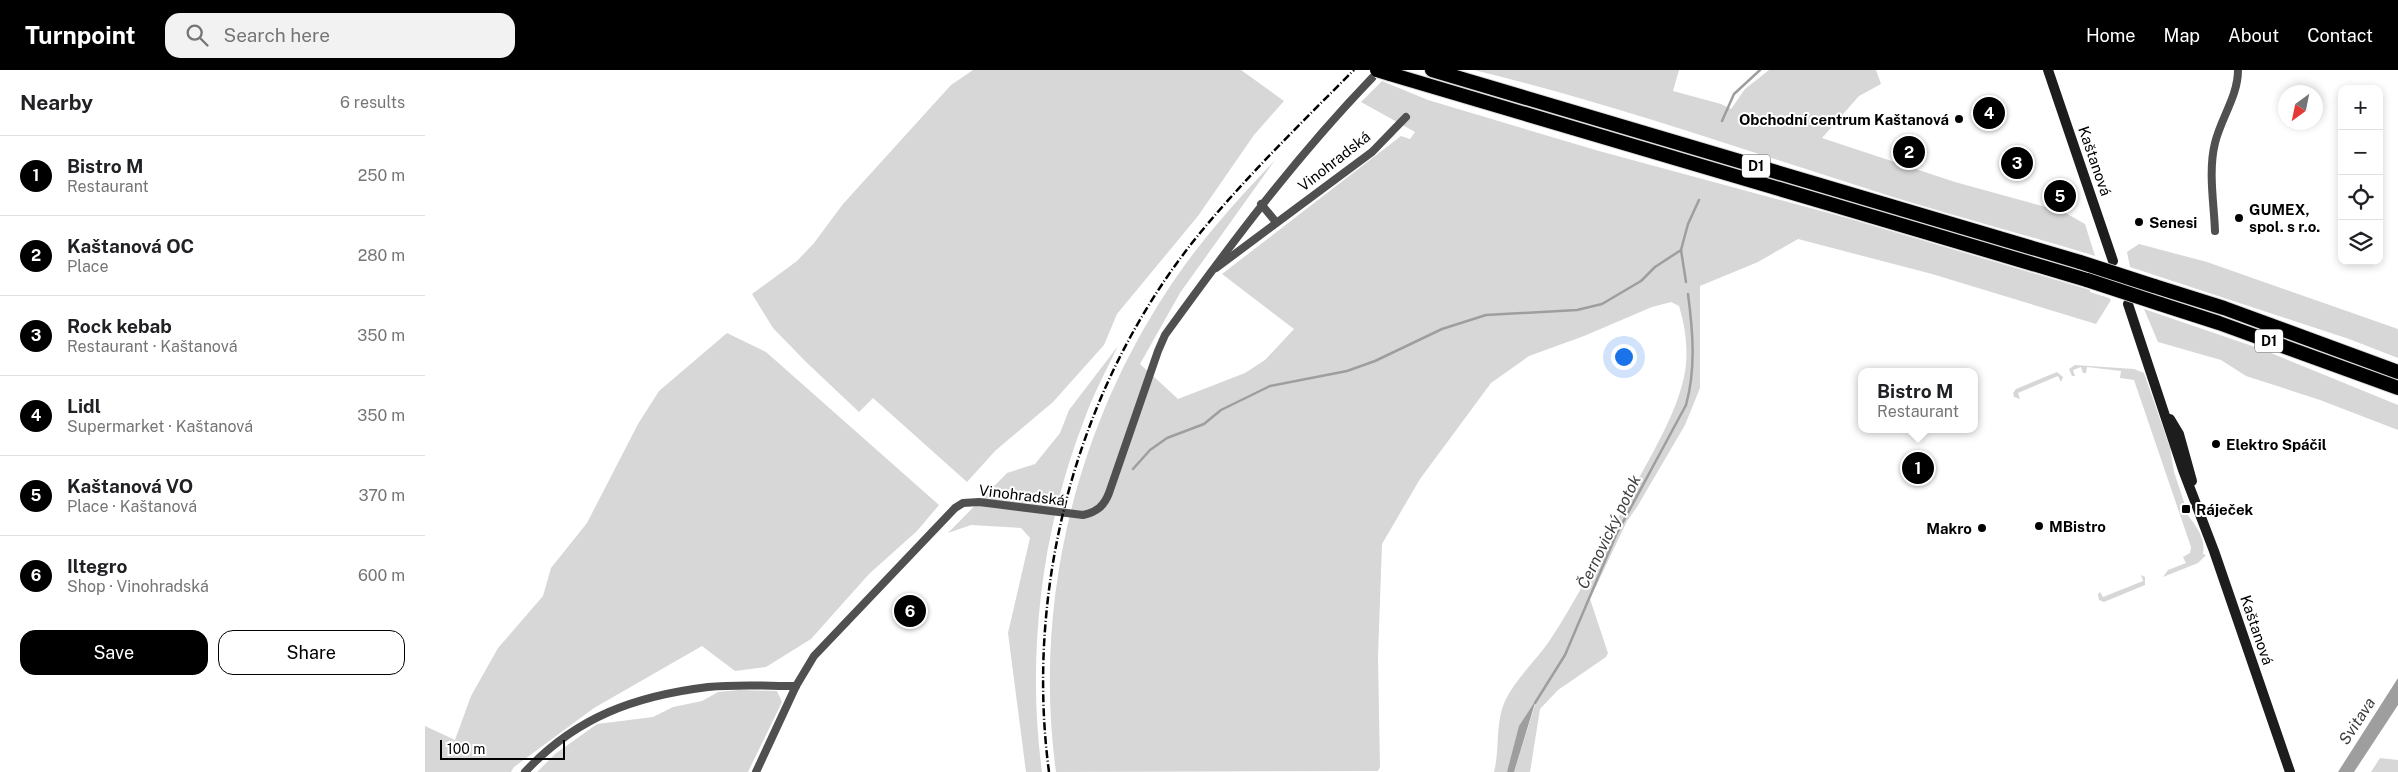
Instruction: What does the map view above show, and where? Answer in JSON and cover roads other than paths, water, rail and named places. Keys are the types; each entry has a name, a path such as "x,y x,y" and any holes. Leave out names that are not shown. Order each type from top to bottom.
{"highway":[{"name":"D1","path":"1431,70 2080,262 2224,308 2398,372"},
{"name":"D1","path":"1379,74 2087,280 2161,304 2398,388"},
{"path":"2376,380 2398,393"}],"main road":[{"name":"Kaštanová","path":"2048,70 2113,261"},
{"name":"Kaštanová","path":"2128,304 2166,412 2179,434 2190,466 2196,499 2290,772"}],"street":[{"path":"2215,231 2212,164 2215,143 2232,98 2238,70"},
{"name":"Vinohradská","path":"756,772 796,686 815,656 948,514 958,506 963,503 979,502 1074,515 1090,514 1099,508 1109,493 1165,335 1261,204 1318,135 1379,74"},
{"name":"Vinohradská","path":"1209,274 1275,222 1371,152 1406,117"},
{"path":"1261,204 1275,222"},
{"path":"525,772 540,756 591,719 641,699 709,687 796,686"}],"waterway":[{"name":"Černovický potok","path":"1722,121 1734,94 1760,70"},
{"name":"Černovický potok","path":"1686,282 1681,250 1688,224 1699,200"},
{"path":"1133,469 1150,450 1167,438 1204,424 1221,410 1270,386 1347,371 1375,361 1442,329 1486,315 1577,310 1602,304 1641,281 1655,267 1681,250"},
{"name":"Černovický potok","path":"1535,703 1565,655 1616,535 1686,405 1691,378 1693,350 1688,294"}],"railway":[{"path":"1049,772 1043,701 1045,629 1054,557 1070,487 1092,419 1122,353 1158,291 1200,233 1255,170 1354,70"}],"place":[{"name":"Lidl","path":"1989,113"},
{"name":"Obchodní centrum Kaštanová","path":"1959,119"},
{"name":"Kaštanová OC","path":"1909,152"},
{"name":"Rock kebab","path":"2017,163"},
{"name":"Kaštanová VO","path":"2060,196"},
{"name":"GUMEX, spol. s r.o.","path":"2239,218"},
{"name":"Senesi","path":"2139,222"},
{"name":"Elektro Spáčil","path":"2216,444"},
{"name":"Bistro M","path":"1918,468"},
{"name":"Ráječek","path":"2186,509"},
{"name":"MBistro","path":"2039,526"},
{"name":"Makro","path":"1982,528"},
{"name":"Iltegro","path":"910,611"}],"water label":[{"name":"Svitava","path":"2357,721"}]}
